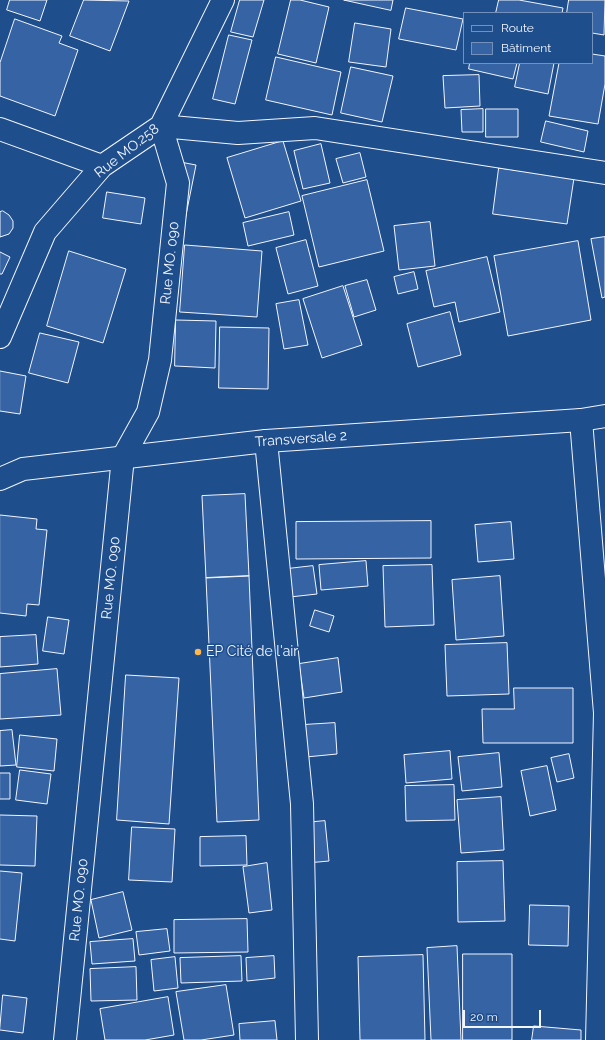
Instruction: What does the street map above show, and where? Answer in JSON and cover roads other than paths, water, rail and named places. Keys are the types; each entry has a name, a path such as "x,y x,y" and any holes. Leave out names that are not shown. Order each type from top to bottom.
{"street":[{"name":"Rue MO.258","path":"0,337 44,232 102,166 161,126 223,0"},
{"path":"161,126 238,133 315,128 605,174"},
{"name":"Rue MO. 090","path":"65,1040 124,457 148,412 160,360 178,183 161,126"},
{"path":"0,129 102,166"},
{"name":"Transversale 2","path":"0,479 23,470 266,441 582,420 605,416"},
{"path":"582,420 605,713 597,1040"},
{"path":"266,441 302,804 307,1040"}],"place":[{"name":"EP Cité de l'air","path":"198,652"}]}
